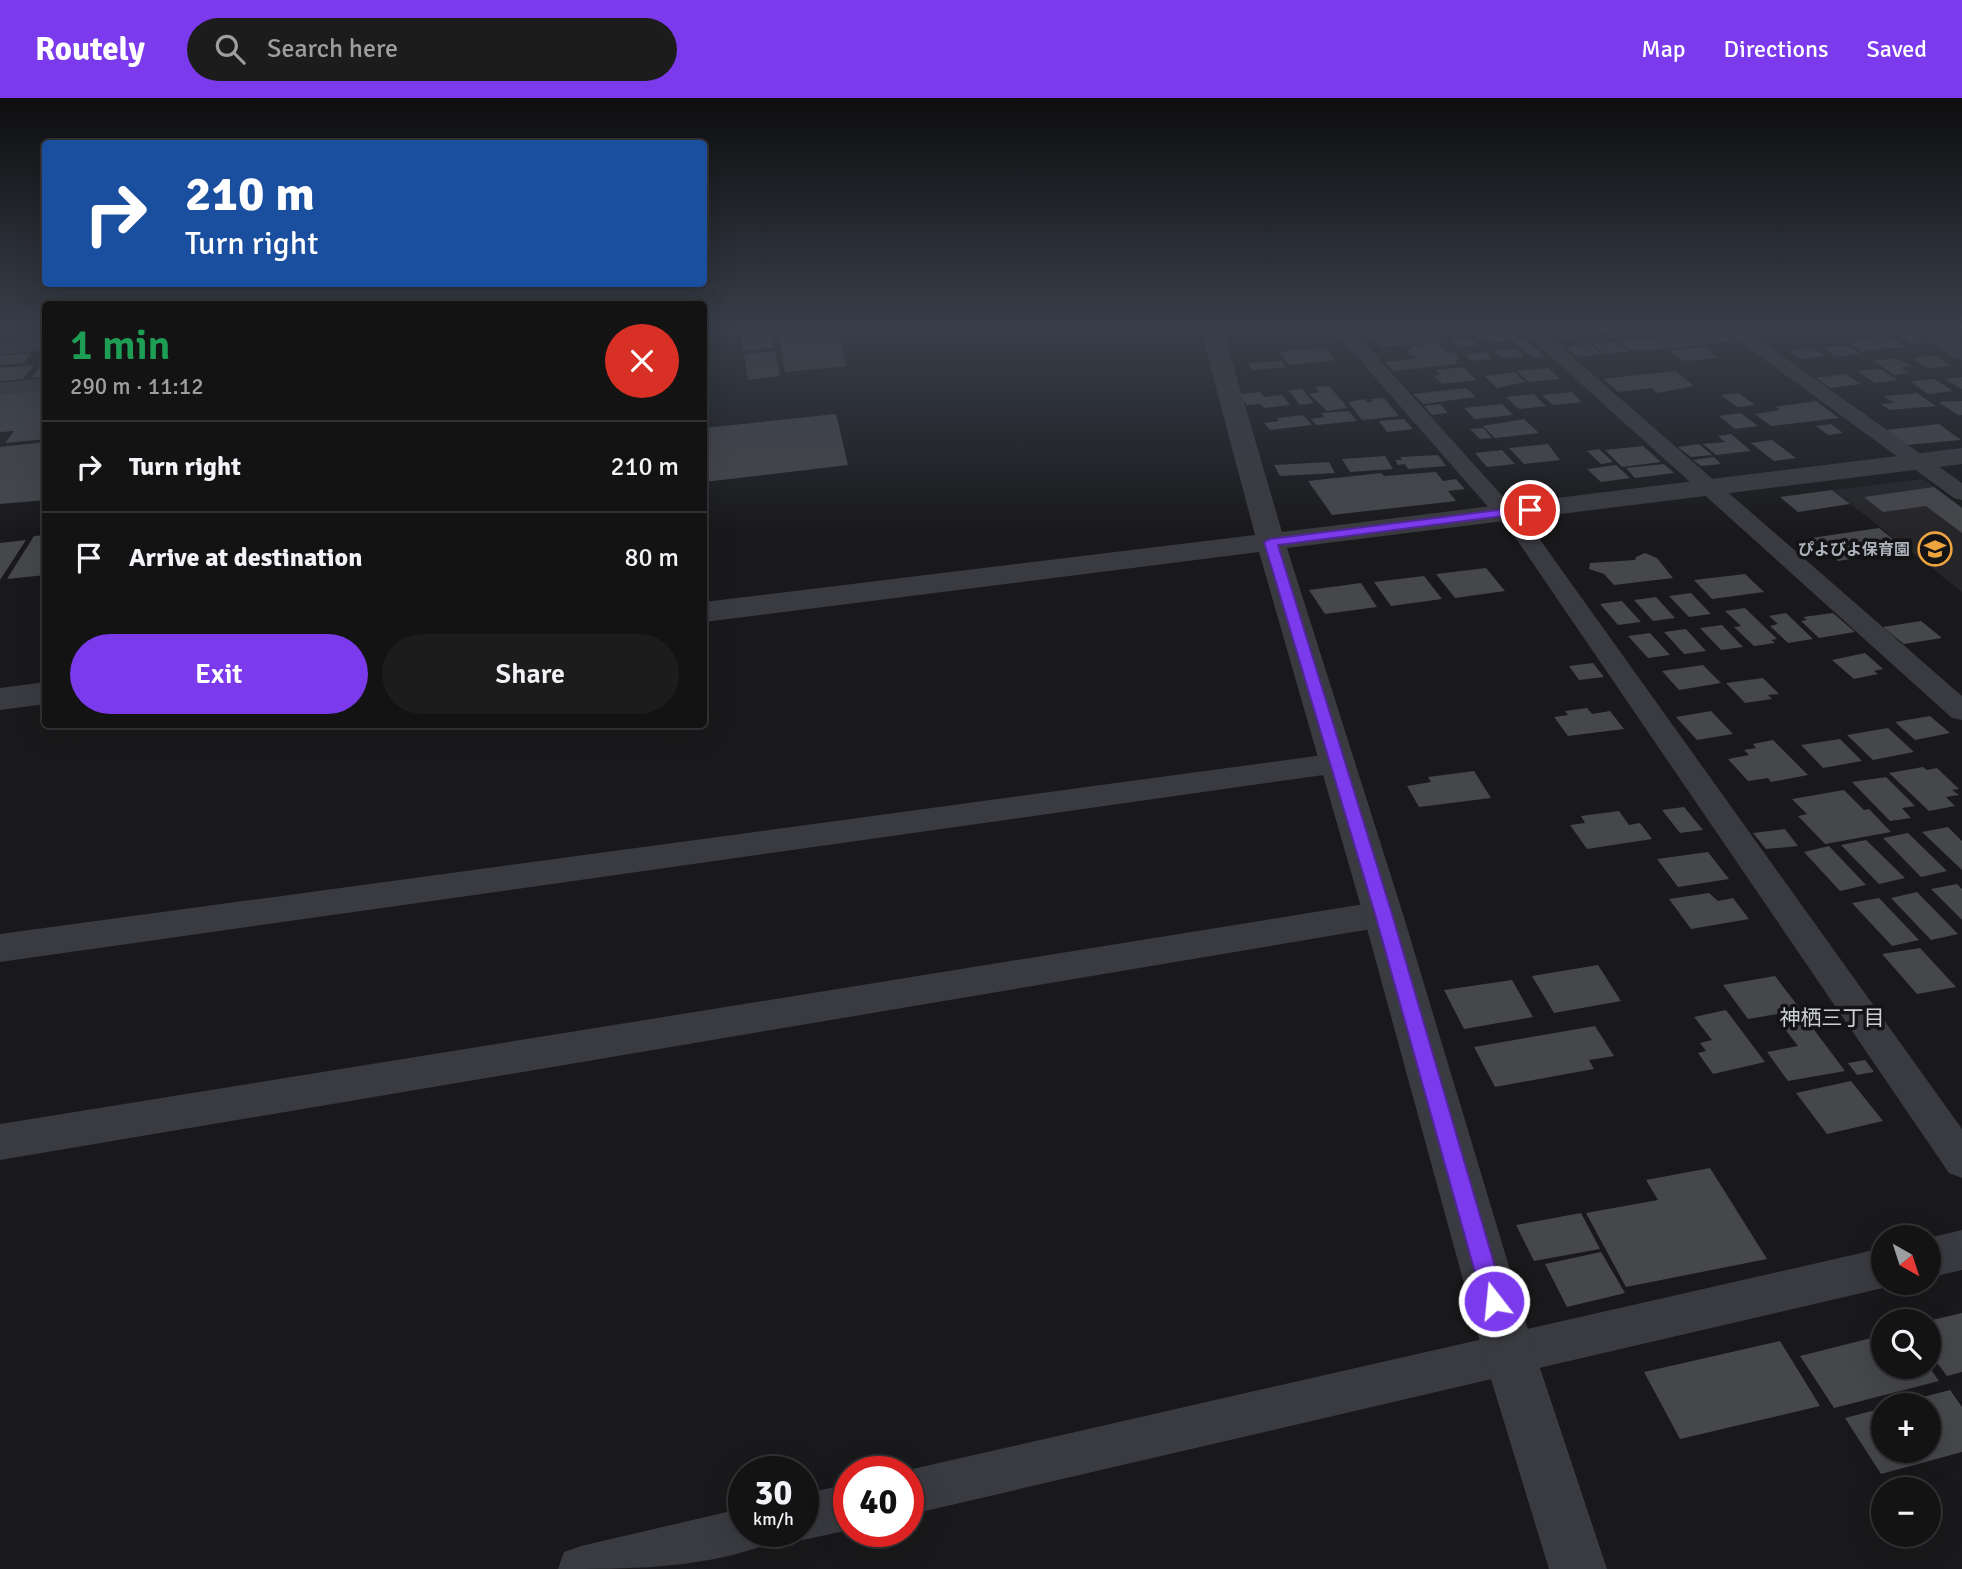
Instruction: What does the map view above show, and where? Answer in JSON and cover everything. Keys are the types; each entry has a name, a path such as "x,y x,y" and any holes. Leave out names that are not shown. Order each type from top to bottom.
{"street":[{"path":"1230,396 1270,542 1383,914 1509,1353 1578,1569"},
{"path":"1401,396 1525,535 1962,1160"},
{"path":"1604,396 1962,711"},
{"path":"1825,396 1962,494"},
{"path":"707,612 1962,456"},
{"path":"0,699 42,694"},
{"path":"0,948 1338,763"},
{"path":"0,1142 1383,914"},
{"path":"1941,1255 1962,1250"},
{"path":"924,1489 1871,1271"},
{"path":"581,1569 728,1535"}],"shaded area":[{"name":"ぴよびよ保育園","path":"1923,479 1962,507 1962,592 1833,490"}],"building":[{"path":"0,396 42,396 42,439 5,443 14,431 0,432"},
{"path":"1240,396 1283,396 1290,405 1264,408 1261,404 1247,405"},
{"path":"1293,396 1308,396 1314,403 1300,405"},
{"path":"1311,396 1337,396 1347,408 1327,411"},
{"path":"1415,396 1476,397 1423,404"},
{"path":"1536,396 1546,406 1519,409 1506,397"},
{"path":"1543,396 1576,396 1582,402 1553,405"},
{"path":"1722,396 1743,396 1755,405 1737,407"},
{"path":"1884,396 1921,396 1936,406 1890,410 1881,404 1894,403"},
{"path":"1384,398 1399,416 1362,420 1348,402 1364,399 1373,402 1370,399"},
{"path":"1816,401 1839,418 1771,426 1755,414 1780,410 1775,407"},
{"path":"1962,401 1962,415 1938,402"},
{"path":"1440,404 1448,413 1432,415 1424,406"},
{"path":"1502,404 1513,415 1475,419 1464,408"},
{"path":"1349,411 1357,421 1316,425 1311,419 1324,417 1321,413"},
{"path":"1741,413 1758,426 1735,429 1719,416"},
{"path":"836,414 848,465 707,482 707,428"},
{"path":"1303,415 1312,425 1270,430 1264,423 1279,421 1277,418"},
{"path":"1404,419 1413,429 1387,432 1379,421"},
{"path":"1524,419 1539,433 1495,438 1483,426"},
{"path":"1831,424 1843,433 1828,435 1816,426"},
{"path":"1939,424 1961,440 1906,445 1885,430"},
{"path":"1483,428 1492,438 1480,439 1470,429"},
{"path":"1731,434 1751,451 1716,455 1703,444 1725,442 1718,436"},
{"path":"1772,440 1796,458 1774,461 1751,443"},
{"path":"42,442 42,500 0,504 0,447"},
{"path":"1548,444 1560,460 1524,464 1509,448"},
{"path":"1699,444 1712,455 1691,457 1678,447"},
{"path":"1643,446 1661,462 1622,467 1605,450"},
{"path":"1599,449 1613,462 1601,464 1587,451"},
{"path":"1502,450 1515,464 1487,467 1475,453"},
{"path":"1438,455 1446,466 1408,469 1405,464 1398,465 1395,460 1402,460 1400,457"},
{"path":"1385,456 1393,469 1350,472 1342,459"},
{"path":"1714,457 1721,464 1701,466 1693,460"},
{"path":"1329,462 1335,473 1280,476 1274,465"},
{"path":"1664,464 1674,473 1635,478 1626,468"},
{"path":"1616,465 1630,478 1601,482 1587,469"},
{"path":"1436,472 1443,481 1456,479 1465,489 1448,491 1456,501 1332,515 1308,481 1381,473 1384,476"},
{"path":"1934,487 1962,508 1962,533 1926,506 1883,512 1864,497"},
{"path":"1832,490 1850,504 1798,512 1780,497"},
{"path":"1879,528 1907,550 1838,561 1811,538"},
{"path":"42,535 42,575 7,579 34,536"},
{"path":"26,540 0,580 0,543"},
{"path":"1645,553 1657,558 1673,578 1614,585 1604,574 1589,569 1590,563 1635,560"},
{"path":"1486,568 1505,591 1455,598 1436,574"},
{"path":"1745,574 1764,592 1712,599 1694,580"},
{"path":"1424,576 1442,599 1391,606 1374,582"},
{"path":"1361,583 1377,607 1325,614 1309,590"},
{"path":"1691,593 1711,614 1689,617 1669,596"},
{"path":"1656,597 1675,618 1653,621 1634,600"},
{"path":"1622,601 1641,622 1618,625 1600,604"},
{"path":"1745,608 1777,639 1771,640 1775,643 1754,646 1734,627 1741,626 1725,611"},
{"path":"1786,613 1813,639 1788,643 1770,626 1778,624 1769,616"},
{"path":"1833,613 1855,632 1819,638 1801,621 1807,620 1803,617"},
{"path":"1921,621 1942,638 1904,644 1883,627"},
{"path":"1722,625 1743,647 1721,650 1700,628"},
{"path":"1686,629 1706,651 1684,654 1664,632"},
{"path":"1650,633 1670,655 1648,658 1628,636"},
{"path":"1865,653 1883,669 1874,671 1878,674 1854,679 1832,660"},
{"path":"1593,663 1604,677 1579,680 1569,666"},
{"path":"1703,665 1721,683 1679,690 1662,671"},
{"path":"1763,678 1779,694 1768,695 1772,699 1745,703 1726,683"},
{"path":"1587,708 1592,714 1610,711 1624,729 1568,736 1554,717 1568,715 1565,711"},
{"path":"1711,711 1733,734 1697,740 1676,717"},
{"path":"1930,716 1950,733 1915,740 1895,722"},
{"path":"1888,728 1914,752 1873,760 1847,735"},
{"path":"1840,739 1862,761 1823,768 1801,745"},
{"path":"1773,740 1808,775 1771,782 1768,778 1748,781 1728,759 1749,755 1744,750 1756,748 1753,744"},
{"path":"1923,767 1927,770 1937,768 1959,789 1952,790 1959,795 1946,797 1955,806 1929,811 1889,773"},
{"path":"1474,771 1491,798 1419,807 1407,786 1431,782 1428,777"},
{"path":"1886,777 1915,806 1902,808 1911,818 1890,821 1852,782"},
{"path":"1844,790 1864,810 1869,809 1891,832 1825,844 1798,816 1807,814 1792,799"},
{"path":"1684,807 1703,830 1680,833 1662,810"},
{"path":"1619,811 1629,825 1640,823 1652,839 1587,849 1570,825 1585,823 1581,816"},
{"path":"1948,827 1962,841 1962,870 1922,832"},
{"path":"1785,829 1798,846 1766,849 1753,833"},
{"path":"1908,833 1947,871 1921,877 1883,838"},
{"path":"1866,840 1905,878 1879,884 1841,845"},
{"path":"1829,846 1866,885 1840,891 1804,852"},
{"path":"1708,852 1729,879 1678,887 1657,859"},
{"path":"1957,884 1962,889 1962,920 1931,889"},
{"path":"1917,892 1958,934 1931,940 1891,898"},
{"path":"1709,893 1718,901 1733,898 1749,919 1691,929 1669,899"},
{"path":"1879,898 1919,940 1892,946 1852,903"},
{"path":"1920,948 1956,987 1917,994 1882,954"},
{"path":"1598,965 1621,1001 1554,1013 1532,976"},
{"path":"1775,976 1801,1010 1748,1019 1723,985"},
{"path":"1512,980 1533,1017 1464,1029 1444,990"},
{"path":"1726,1010 1765,1062 1713,1074 1698,1053 1706,1051 1700,1043 1712,1040 1694,1017"},
{"path":"1809,1023 1845,1071 1788,1081 1767,1052 1798,1046 1784,1028"},
{"path":"1595,1026 1614,1056 1589,1060 1594,1069 1495,1087 1474,1047"},
{"path":"1865,1060 1874,1072 1857,1075 1848,1063"},
{"path":"1851,1081 1883,1121 1827,1134 1796,1093"},
{"path":"1710,1168 1767,1259 1626,1287 1586,1213 1658,1200 1646,1180"},
{"path":"1581,1213 1600,1249 1534,1261 1516,1225"},
{"path":"1601,1252 1625,1293 1567,1307 1545,1264"},
{"path":"1962,1313 1962,1372 1947,1376 1941,1368 1941,1318"},
{"path":"1871,1338 1871,1379 1939,1381 1892,1393 1871,1393 1871,1398 1834,1408 1800,1356"},
{"path":"1780,1341 1820,1406 1680,1439 1644,1372"},
{"path":"1950,1390 1962,1407 1962,1452 1941,1458 1941,1393 1938,1393"},
{"path":"1871,1411 1871,1458 1845,1418"},
{"path":"1874,1463 1922,1463 1881,1474"}],"place":[{"name":"ぴよびよ保育園","path":"1935,549"}],"district":[{"name":"神栖三丁目","path":"1832,1018"}],"route":[{"path":"1494,1301 1383,914 1270,542 1530,510"}]}
